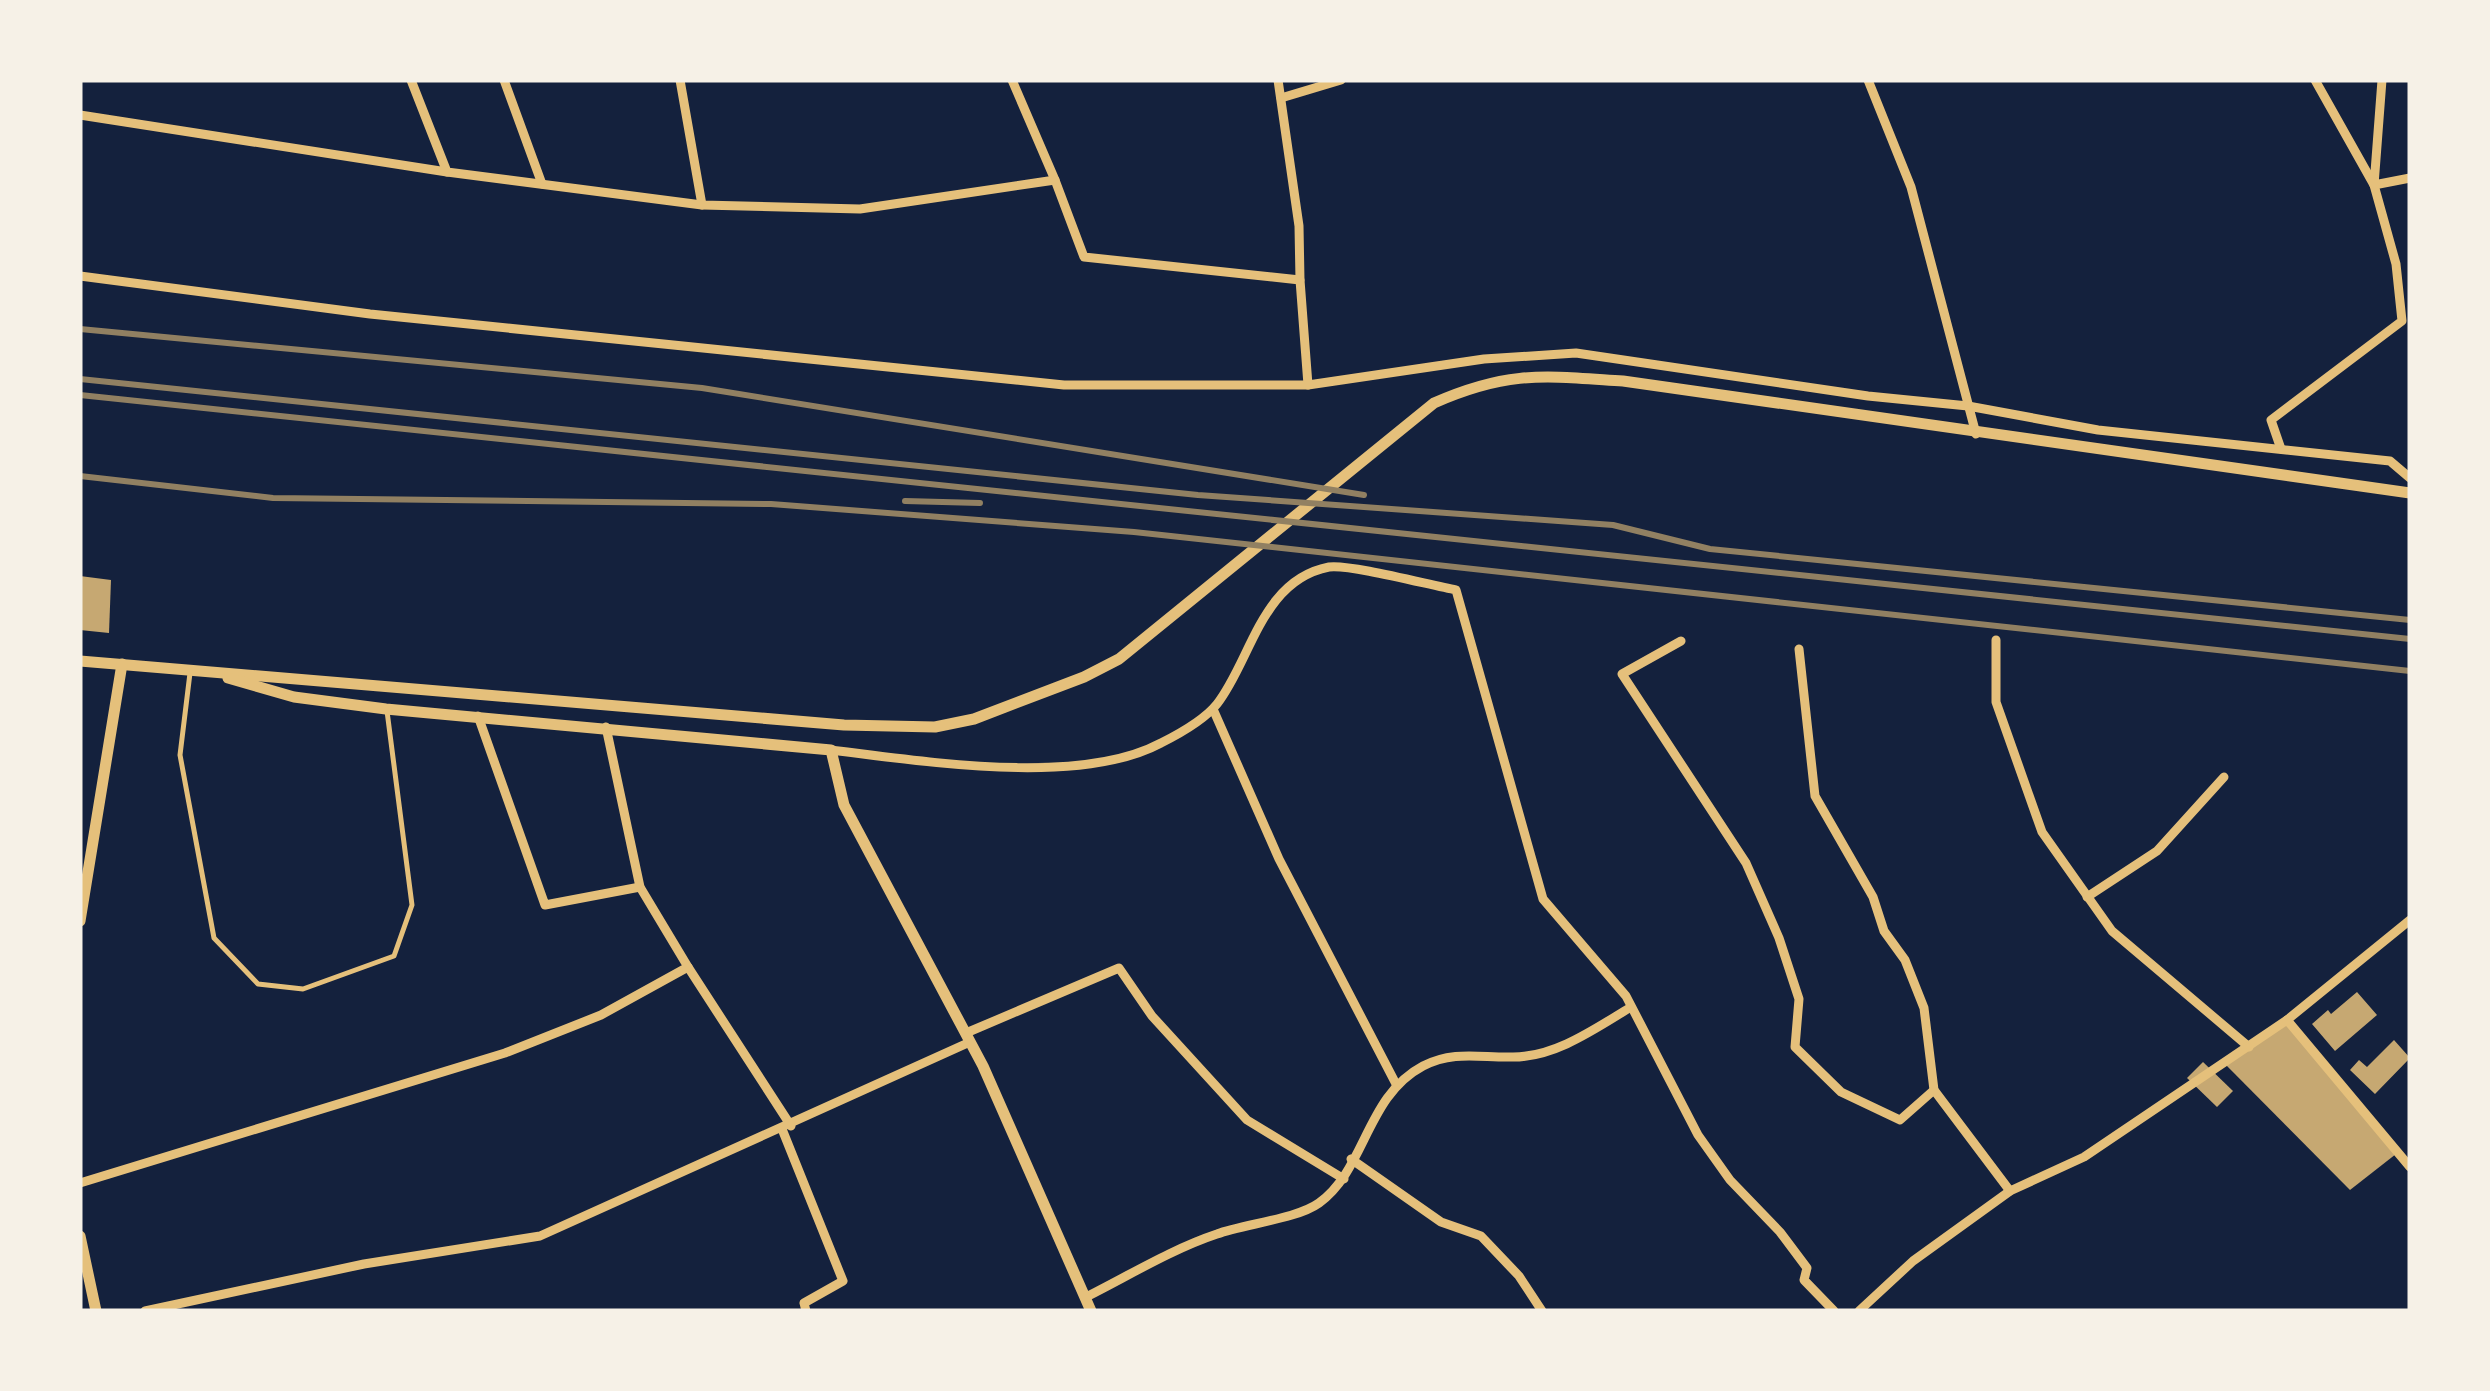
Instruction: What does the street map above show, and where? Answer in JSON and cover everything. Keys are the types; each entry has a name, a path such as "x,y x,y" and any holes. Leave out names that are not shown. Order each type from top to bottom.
{"street":[{"path":"411,80 447,172"},
{"path":"504,80 542,184"},
{"path":"680,80 702,206"},
{"path":"1012,80 1084,256 1300,280"},
{"path":"1278,80 1299,226 1308,385"},
{"path":"1281,98 1341,80"},
{"path":"1868,80 1911,187 1976,434"},
{"path":"2281,449 2271,420 2402,321 2396,264 2374,186 2314,80"},
{"path":"2374,186 2382,80"},
{"path":"80,115 447,172 702,206 860,209 1055,180"},
{"path":"2374,186 2410,178"},
{"path":"80,276 370,314 1064,385 1308,385 1484,359 1576,353 1868,396 1968,406 2098,430 2390,461 2410,478"},
{"path":"80,661 844,725 935,728 1021,703 1120,658 1434,404 1482,382 1534,376 1623,381 2410,493"},
{"path":"210,672 294,697 386,708 913,760 1067,767 1111,763 1160,743 1213,709 1228,689 1266,610 1303,579 1330,567 1456,590 1542,899 1632,1007 1698,1135 1730,1180 1780,1232 1807,1268 1804,1280 1834,1311"},
{"path":"1996,640 1996,702 2042,832 2112,931 2249,1047"},
{"path":"1681,641 1622,674 1746,863 1779,938 1799,999 1795,1047 1841,1092 1900,1120 1934,1090"},
{"path":"1799,649 1814,796 1873,897 1884,931 1905,960 1924,1008 1934,1090 2010,1191"},
{"path":"80,921 122,664"},
{"path":"1213,709 1280,859 1396,1084"},
{"path":"478,716 545,905 640,887"},
{"path":"606,727 640,887 786,1128 843,1281 804,1303 806,1311"},
{"path":"831,750 844,805 968,1038 1090,1311"},
{"path":"2088,896 2157,851 2224,777"},
{"path":"1859,1311 1913,1261 2010,1191 2084,1157 2249,1047 2410,920"},
{"path":"80,1183 505,1053 601,1015 688,967"},
{"path":"145,1311 364,1264 540,1236 786,1128 1118,968 1152,1016 1247,1120 1344,1178"},
{"path":"1086,1297 1214,1235 1317,1205 1344,1178 1351,1158 1396,1084 1426,1064 1469,1052 1513,1058 1539,1054 1587,1034 1632,1007"},
{"path":"2287,1020 2410,1168"},
{"path":"1351,1158 1441,1222 1481,1236 1519,1276 1542,1311"},
{"path":"80,1236 96,1311"}],"lane":[{"path":"190,670 180,755 214,938 258,984 303,989 394,956 412,905 386,708"}],"building":[{"path":"80,576 111,580 109,633 80,630"},
{"path":"2357,992 2377,1015 2335,1051 2312,1024"},
{"path":"2287,1020 2396,1154 2350,1190 2225,1064"},
{"path":"2394,1040 2410,1058 2375,1094 2350,1070 2359,1060 2367,1067"},
{"path":"2203,1062 2233,1091 2217,1107 2187,1078"}],"railway":[{"path":"80,329 702,388 1364,495"},
{"path":"80,379 1198,495 1613,525 1710,549 2410,620"},
{"path":"80,395 2410,639"},
{"path":"80,476 273,498 771,504 1134,532 2410,671"},
{"path":"905,501 980,503"}]}
